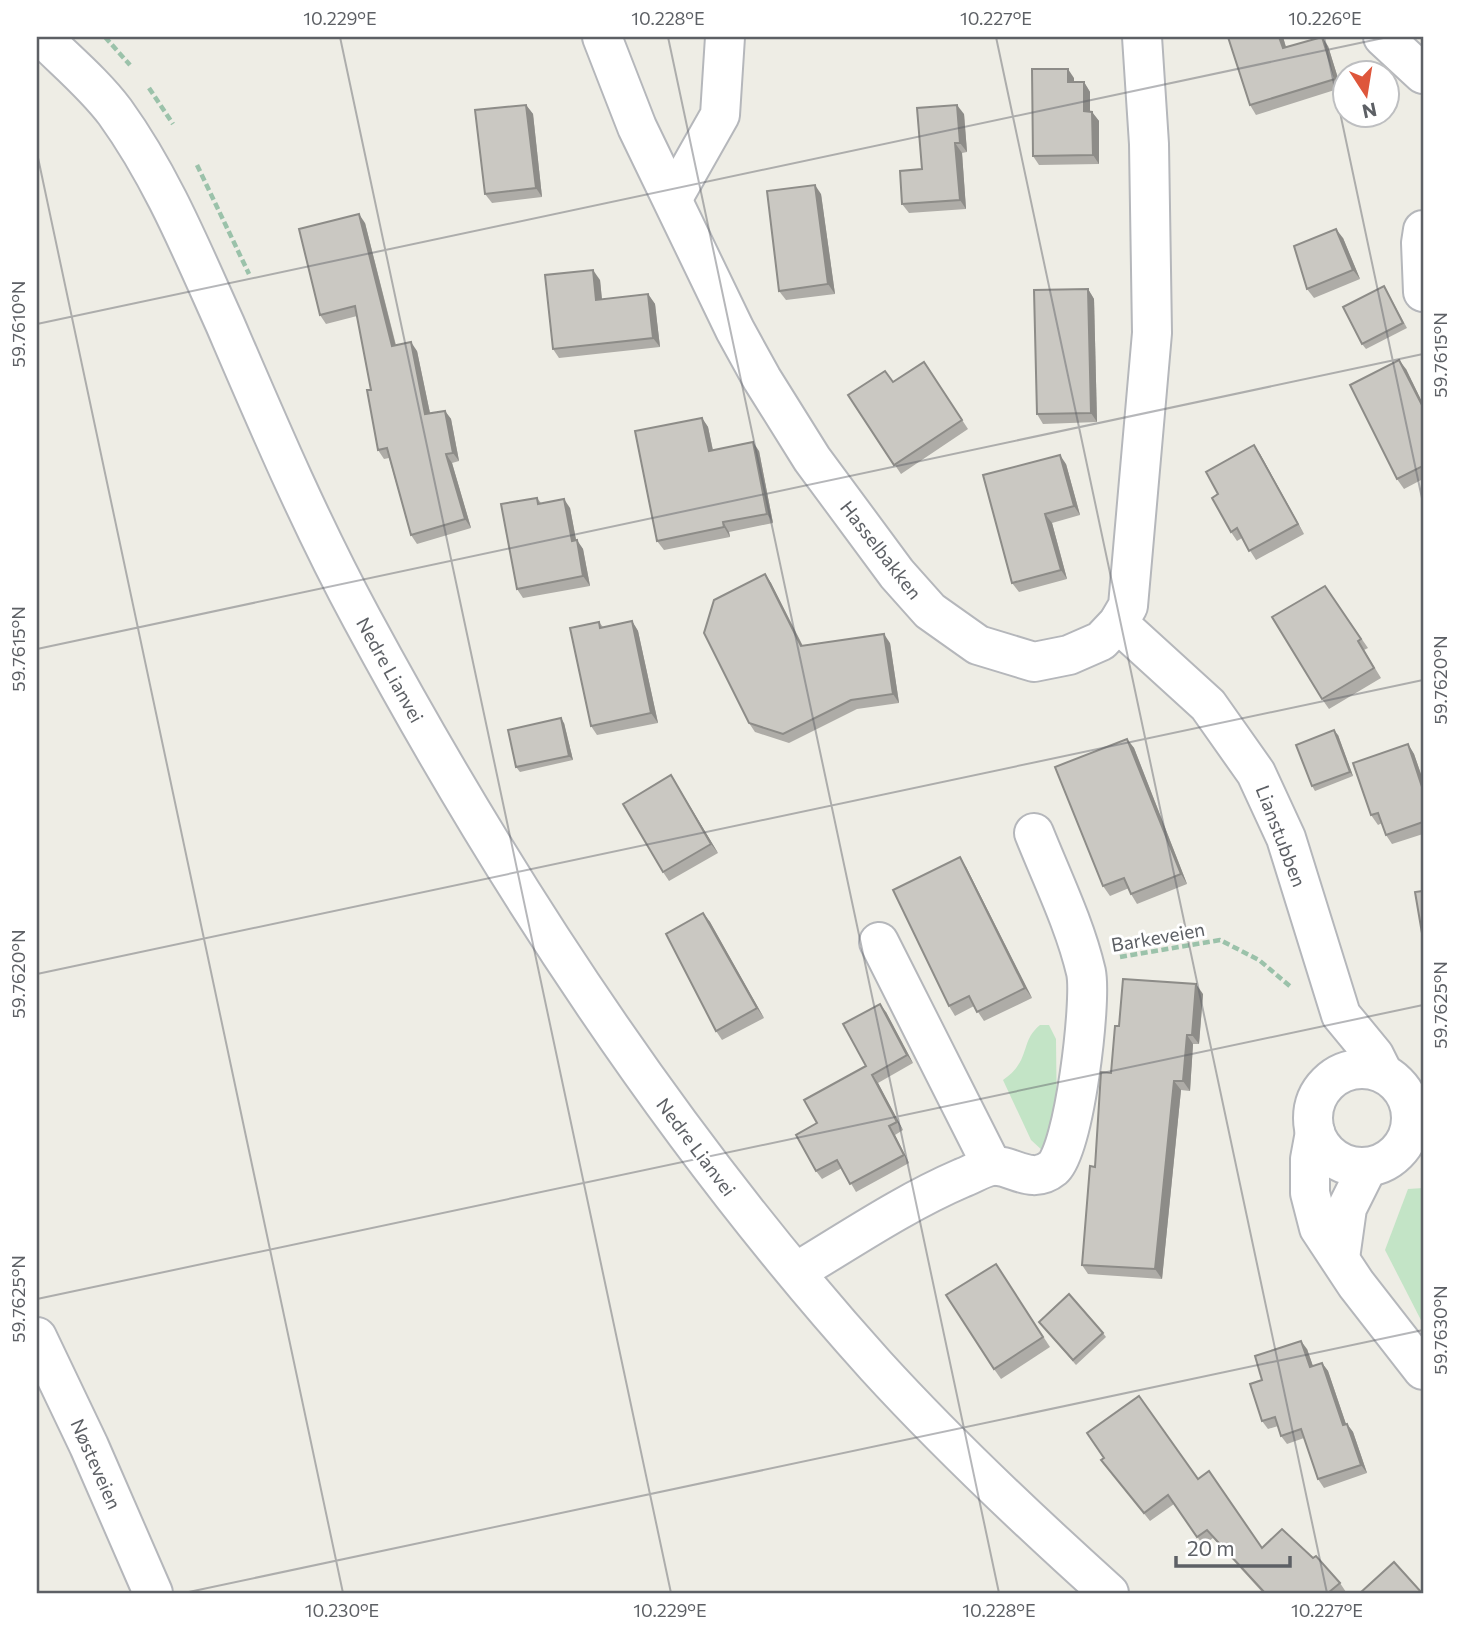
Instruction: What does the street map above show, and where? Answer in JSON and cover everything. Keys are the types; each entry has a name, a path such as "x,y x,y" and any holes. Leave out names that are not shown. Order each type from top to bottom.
{"street":[{"name":"Nedre Lianvei","path":"42,37 113,110 154,171 330,560 447,774 496,855 638,1070 738,1202 877,1366 971,1464 1109,1593"},
{"name":"Hasselbakken","path":"602,37 627,104 737,334 798,436 897,574 930,611 978,645 1034,662 1069,655 1101,641 1118,624"},
{"path":"673,198 720,115 725,37"},
{"path":"1118,624 1128,606 1132,578 1152,333 1149,144 1142,37"},
{"path":"1383,37 1423,74"},
{"path":"1423,230 1420,243 1423,292"},
{"name":"Lianstubben","path":"1118,624 1208,705 1256,773 1286,838 1341,1014 1404,1089"},
{"path":"796,1272 881,1220 945,1186 992,1166 1034,1175 1053,1168 1062,1158 1070,1132 1083,1047 1087,977 1034,833"},
{"path":"879,942 992,1166"},
{"path":"1341,1014 1323,1088 1315,1103 1315,1132 1310,1159 1312,1210 1319,1228 1356,1284 1423,1370"},
{"path":"1323,1088 1336,1076 1352,1069 1404,1089 1412,1125 1395,1160 1347,1208 1340,1258"},
{"path":"1315,1132 1321,1146 1334,1158 1350,1166 1395,1160"},
{"name":"Nøsteveien","path":"37,1337 89,1446 153,1593"}],"path":[{"path":"105,37 138,75"},
{"path":"146,84 174,126"},
{"path":"194,161 211,190 250,278"},
{"name":"Barkeveien","path":"1084,965 1220,940 1259,960 1300,994 1341,1014"}],"green space":[{"path":"1040,1025 1049,1025 1056,1039 1057,1131 1044,1152 1031,1140 1003,1080 1018,1065 1029,1038"},
{"path":"1423,1188 1423,1324 1385,1250 1408,1189"}],"building":[{"path":"1228,37 1279,37 1283,48 1322,37 1330,63 1330,81 1250,105"},
{"path":"1032,69 1068,69 1068,82 1084,82 1084,111 1092,112 1093,155 1033,156"},
{"path":"526,105 536,188 485,194 475,110"},
{"path":"957,105 960,143 955,143 960,200 902,204 900,171 922,169 917,108"},
{"path":"815,185 828,284 779,291 767,191"},
{"path":"359,214 392,346 411,342 425,414 445,411 453,453 446,454 465,519 411,535 387,448 378,450 367,390 371,390 355,306 320,315 299,229"},
{"path":"1336,229 1353,270 1307,289 1294,246"},
{"path":"593,270 596,300 648,294 653,338 553,349 545,275"},
{"path":"1384,286 1403,323 1362,344 1343,307"},
{"path":"1088,289 1091,413 1037,414 1034,290"},
{"path":"1399,360 1423,407 1423,466 1397,479 1350,385"},
{"path":"924,362 962,420 894,465 848,395 885,371 893,382"},
{"path":"702,418 709,451 753,442 767,514 723,522 724,527 657,541 635,431"},
{"path":"1254,445 1298,524 1249,551 1237,528 1231,532 1212,498 1218,494 1206,472"},
{"path":"1060,455 1074,506 1045,514 1061,570 1012,583 983,475"},
{"path":"537,498 538,504 564,499 572,541 577,540 583,576 517,589 501,504"},
{"path":"765,574 801,646 884,634 893,694 851,700 783,734 749,723 704,633 714,600"},
{"path":"1325,586 1361,639 1358,641 1374,668 1322,699 1272,617"},
{"path":"632,621 651,713 591,726 570,628 599,622 600,628"},
{"path":"561,718 569,756 516,767 508,730"},
{"path":"1334,730 1350,772 1312,786 1296,745"},
{"path":"1127,739 1181,874 1131,894 1124,878 1103,886 1055,767"},
{"path":"1408,744 1423,790 1423,822 1386,835 1378,813 1371,815 1353,763"},
{"path":"671,775 711,844 663,872 623,804"},
{"path":"960,857 1025,988 977,1012 969,996 949,1006 893,890"},
{"path":"1423,891 1423,939 1415,892"},
{"path":"703,913 757,1008 716,1031 666,934"},
{"path":"1123,979 1196,984 1192,1035 1187,1035 1183,1081 1174,1081 1155,1269 1082,1265 1090,1166 1095,1167 1101,1072 1111,1073"},
{"path":"880,1004 907,1055 872,1075 897,1122 889,1126 904,1155 850,1184 837,1160 816,1171 796,1135 817,1123 804,1100 866,1066 843,1024"},
{"path":"996,1264 1043,1337 994,1369 946,1295"},
{"path":"1069,1294 1103,1333 1073,1360 1039,1322"},
{"path":"1301,1341 1310,1367 1322,1363 1343,1425 1347,1424 1361,1465 1318,1479 1301,1429 1281,1436 1275,1417 1262,1421 1250,1384 1262,1380 1255,1356"},
{"path":"1139,1396 1198,1479 1209,1471 1262,1548 1282,1529 1313,1558 1316,1556 1340,1583 1328,1593 1265,1593 1207,1530 1197,1537 1168,1495 1144,1513 1101,1460 1104,1458 1087,1433"},
{"path":"1394,1562 1422,1593 1360,1593"}]}
